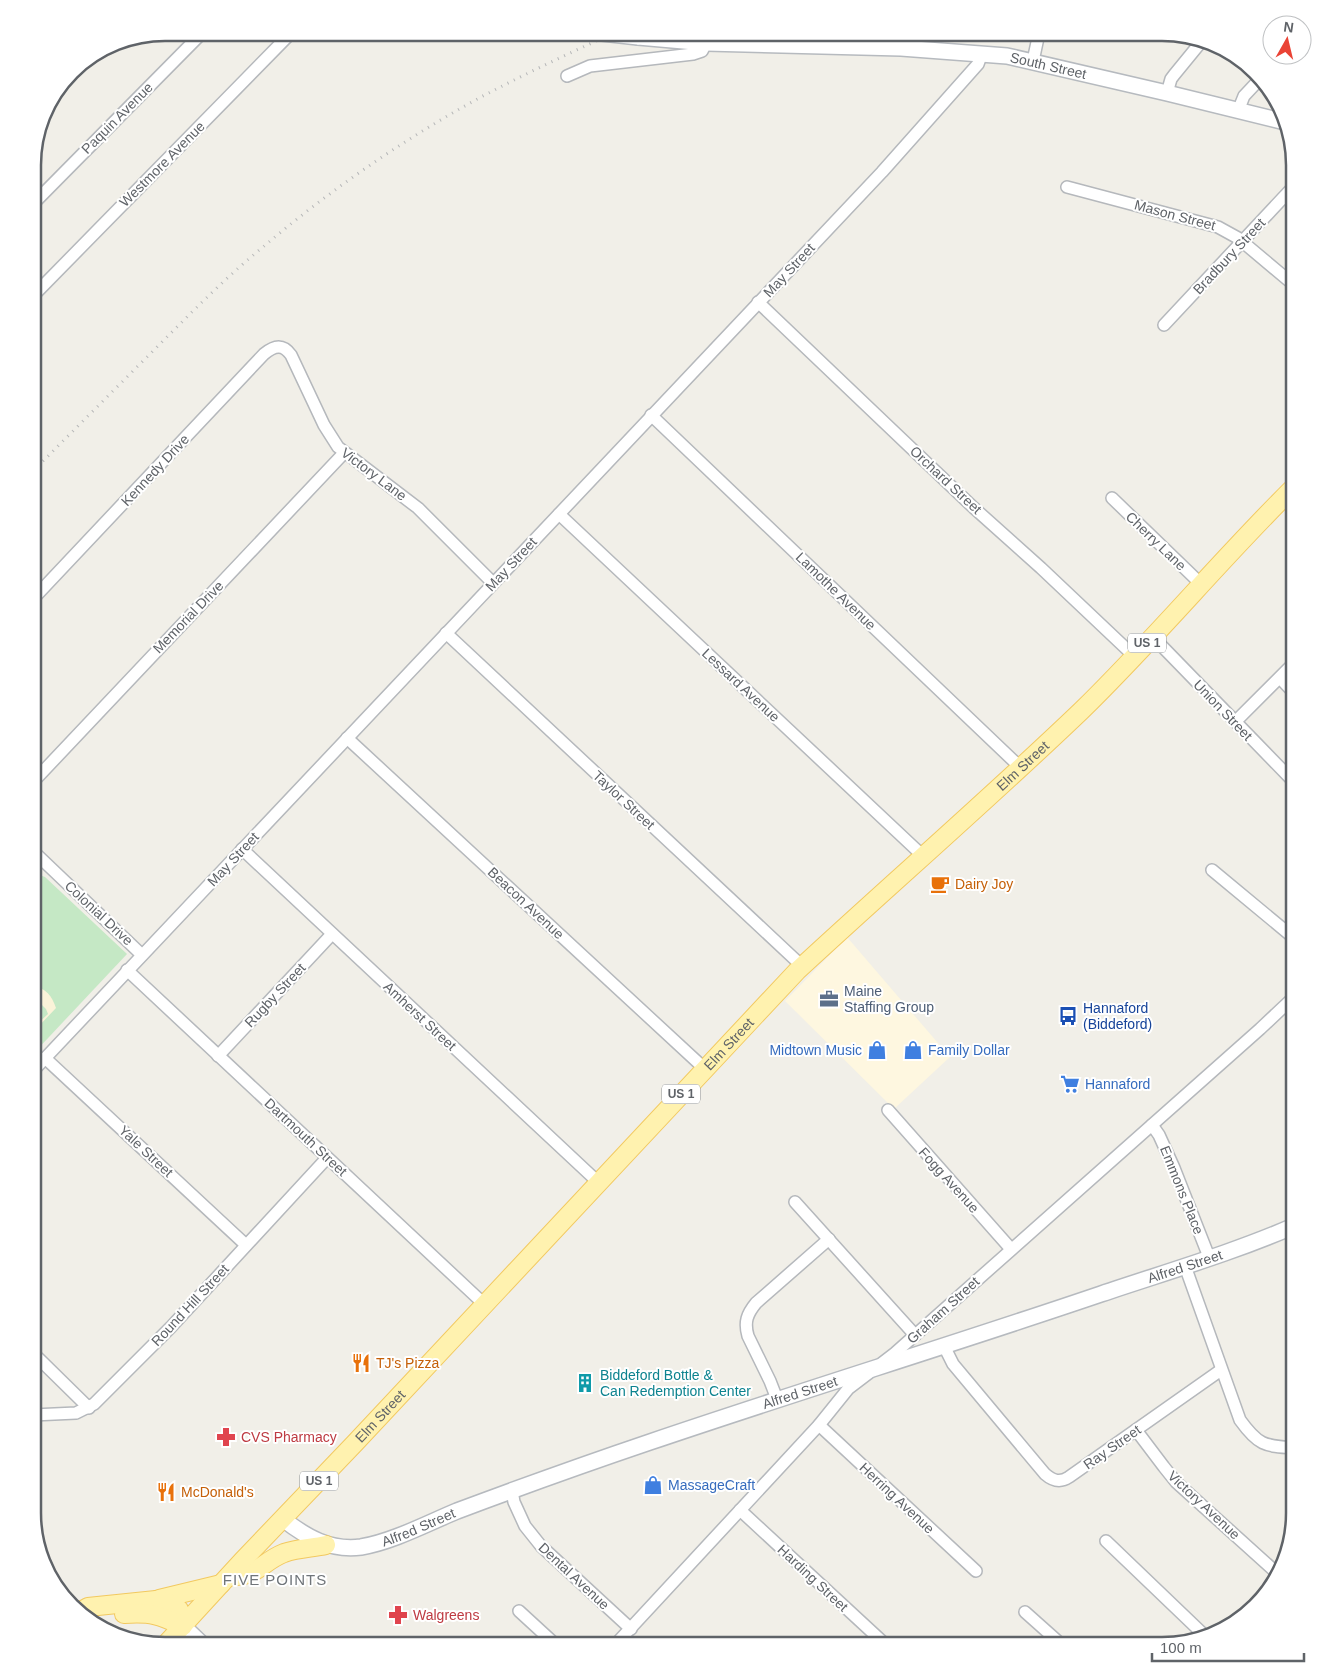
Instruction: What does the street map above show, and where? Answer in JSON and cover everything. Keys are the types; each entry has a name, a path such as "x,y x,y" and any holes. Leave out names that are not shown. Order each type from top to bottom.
{"main road":[{"name":"South Street","path":"689,42 901,48 1007,56 1277,120"},
{"name":"Elm Street","path":"173,1637 802,966 1080,711 1153,637 1286,495"},
{"name":"Alfred Street","path":"283,1519 302,1533 326,1545 353,1548 381,1542 590,1462 1185,1266 1286,1229"},
{"path":"86,1608 156,1600 249,1575 285,1553 326,1545"},
{"path":"156,1600 167,1602 179,1608 182,1613 183,1626"},
{"path":"98,1616 146,1613 163,1616 183,1626 194,1637"}],"street":[{"name":"Paquin Avenue","path":"42,195 193,41"},
{"name":"Westmore Avenue","path":"42,287 282,41"},
{"path":"1033,61 1038,42"},
{"path":"567,76 590,66 693,54 702,51 706,43"},
{"path":"1167,93 1174,74 1197,46"},
{"name":"May Street","path":"41,1062 882,172 978,64 982,53"},
{"path":"1238,111 1244,96 1255,84"},
{"name":"Mason Street","path":"1067,187 1205,222 1227,231 1286,278"},
{"name":"Bradbury Street","path":"1164,326 1286,195"},
{"name":"Orchard Street","path":"758,302 974,508 1134,656"},
{"name":"Victory Lane","path":"281,346 292,355 330,437 344,453 418,508 493,583"},
{"name":"Kennedy Drive","path":"42,590 264,354 273,348 281,346"},
{"name":"Lamothe Avenue","path":"651,415 1020,767"},
{"name":"Memorial Drive","path":"42,773 344,453"},
{"name":"Cherry Lane","path":"1112,498 1201,584"},
{"name":"Lessard Avenue","path":"559,514 923,856"},
{"name":"Taylor Street","path":"446,634 802,966"},
{"name":"Union Street","path":"1153,637 1286,774"},
{"path":"1235,722 1286,672"},
{"path":"1280,678 1286,684"},
{"name":"Beacon Avenue","path":"348,738 705,1069"},
{"name":"Amherst Street","path":"242,849 599,1183"},
{"name":"Colonial Drive","path":"41,861 142,955"},
{"path":"1212,870 1286,931"},
{"name":"Rugby Street","path":"218,1056 332,934"},
{"name":"Dartmouth Street","path":"127,970 484,1304"},
{"name":"Graham Street","path":"623,1637 819,1425 848,1390 915,1335 1286,1003"},
{"name":"Yale Street","path":"45,1058 246,1245"},
{"name":"Fogg Avenue","path":"888,1110 1011,1249"},
{"name":"Emmons Place","path":"1152,1125 1159,1135 1174,1168 1209,1257"},
{"name":"Round Hill Street","path":"41,1415 76,1413 89,1408 104,1396 327,1158"},
{"path":"795,1202 915,1335"},
{"path":"777,1400 748,1336 746,1318 756,1303 829,1239"},
{"path":"1185,1266 1240,1420 1251,1435 1266,1445 1286,1447"},
{"name":"Ray Street","path":"944,1346 954,1364 1045,1474 1058,1481 1066,1479 1221,1370"},
{"path":"41,1362 89,1408"},
{"name":"Herring Avenue","path":"819,1425 976,1571"},
{"name":"Victory Avenue","path":"1136,1430 1176,1482 1272,1569"},
{"name":"Dental Avenue","path":"512,1491 514,1502 525,1526 541,1546 631,1629"},
{"name":"Harding Street","path":"740,1510 876,1637"},
{"path":"1106,1541 1200,1631"},
{"path":"519,1611 546,1637"},
{"path":"1025,1612 1052,1637"}],"shaded area":[{"path":"847,937 950,1057 894,1109 785,1001"}],"green space":[{"path":"41,876 127,954 41,1045"}],"sand":[{"path":"41,989 48,993 56,1008 41,1023 41,1020 48,1014 41,1004"}],"railway":[{"path":"42,462 222,283 314,205 368,166 452,113 514,80 596,41"}],"place":[{"name":"Dairy Joy","path":"940,884"},
{"name":"Maine Staffing Group","path":"829,999"},
{"name":"Hannaford (Biddeford)","path":"1068,1016"},
{"name":"Midtown Music","path":"877,1050"},
{"name":"Family Dollar","path":"913,1050"},
{"name":"Hannaford","path":"1070,1084"},
{"name":"TJ's Pizza","path":"361,1363"},
{"name":"Biddeford Bottle & Can Redemption Center","path":"585,1383"},
{"name":"CVS Pharmacy","path":"226,1437"},
{"name":"MassageCraft","path":"653,1485"},
{"name":"McDonald's","path":"166,1492"},
{"name":"Walgreens","path":"398,1615"}],"district":[{"name":"FIVE POINTS","path":"275,1580"}]}
